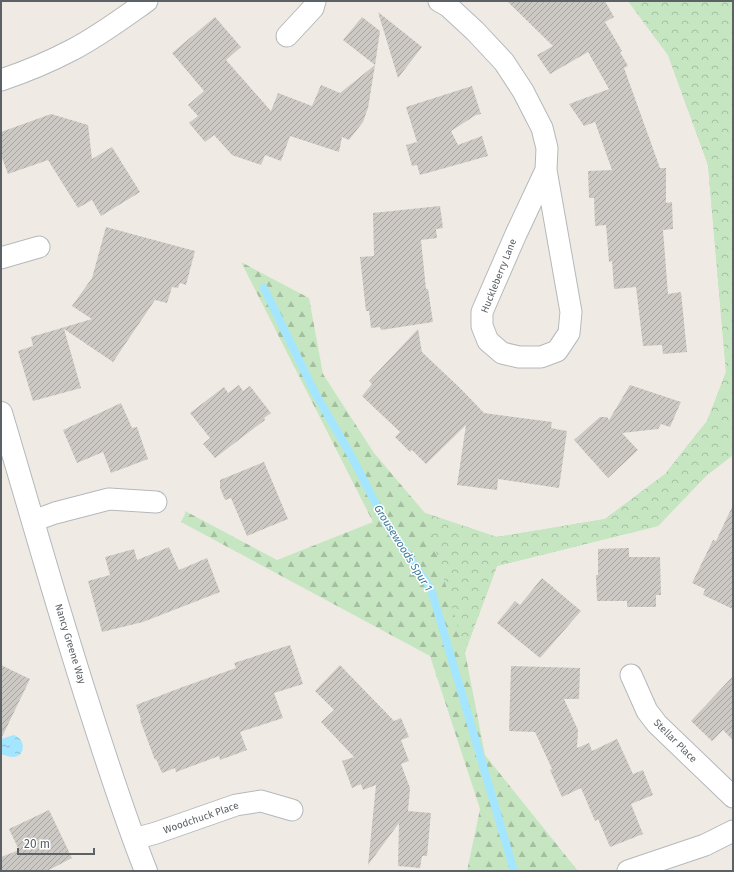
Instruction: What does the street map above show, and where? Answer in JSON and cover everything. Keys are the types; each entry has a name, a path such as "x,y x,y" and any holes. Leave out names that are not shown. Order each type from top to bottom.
{"street":[{"path":"1,80 18,75 72,50 115,24 147,1"},
{"path":"287,36 313,8 315,1"},
{"name":"Huckleberry Lane","path":"439,1 448,6 476,31 504,62 523,91 542,128 547,148 546,170 571,312 569,333 557,351 541,357 519,357 502,353 488,341 482,326 482,312 546,170"},
{"path":"1,258 39,247"},
{"name":"Nancy Greene Way","path":"1,414 73,656 105,756 146,871"},
{"path":"33,521 55,513 109,499 156,502"},
{"name":"Stellar Place","path":"631,675 647,711 657,724 733,797"},
{"name":"Woodchuck Place","path":"134,839 156,833 236,805 261,801 292,810"},
{"path":"628,871 705,845 733,831"}],"green space":[{"path":"628,1 733,1 733,455 707,475 658,526 497,566 465,652 485,755 578,871 467,871 480,809 430,656 181,522 185,511 277,560 373,522 241,262 309,298 323,374 374,453 425,513 497,537 605,519 665,474 707,421 726,372 708,165 668,55"},
{"path":"628,1 733,1 733,455 707,475 658,526 497,566 465,652 425,513 497,537 605,519 665,474 707,421 726,372 708,165 668,55"}],"water":[{"path":"14,735 18,737 23,744 20,754 13,757 1,754 1,739"}],"building":[{"path":"507,1 605,1 614,17 605,22 622,51 620,52 628,66 624,68 660,168 666,168 666,203 672,202 673,229 663,230 668,294 681,292 687,352 663,354 662,345 643,346 636,287 614,289 612,261 609,262 606,225 595,226 594,198 589,198 588,171 612,170 595,122 584,126 569,104 609,89 588,52 550,74 537,55 553,46"},
{"path":"378,12 422,47 398,78"},
{"path":"215,17 241,47 226,60 271,111 278,93 312,106 321,85 340,93 375,65 368,108 363,122 349,140 342,137 339,152 290,136 281,161 265,155 261,165 232,155 214,135 205,142 189,123 198,116 188,105 204,91 172,53"},
{"path":"362,17 380,31 375,65 343,40"},
{"path":"472,86 481,114 476,115 451,131 458,145 482,136 488,156 420,175 417,165 412,166 406,145 417,142 406,107"},
{"path":"51,114 88,125 92,159 112,147 140,192 101,216 92,200 78,208 48,160 8,174 1,155 1,132"},
{"path":"440,206 443,228 436,229 437,238 421,240 426,289 428,289 433,322 381,330 380,327 371,328 369,311 366,311 360,257 374,256 373,213"},
{"path":"106,227 195,251 186,285 180,283 178,288 172,287 167,303 155,300 113,362 64,329 81,388 33,401 18,351 33,346 31,337 92,319 72,306 92,278"},
{"path":"418,329 422,352 484,413 552,422 551,428 567,431 559,488 498,479 497,490 457,485 466,425 426,464 412,450 410,452 395,437 400,432 362,396 372,384 369,381"},
{"path":"239,385 243,391 250,386 271,413 264,418 265,420 215,458 203,444 210,438 190,413 224,387 228,393"},
{"path":"630,385 681,402 670,427 661,424 658,429 622,433 638,450 608,478 574,440 600,417 607,417 609,420"},
{"path":"121,403 132,428 137,427 148,459 111,473 103,452 77,463 63,430"},
{"path":"264,462 288,519 247,536 231,498 225,500 220,488 220,480"},
{"path":"733,505 733,609 703,595 705,589 692,583 713,540 716,541"},
{"path":"169,547 179,570 207,558 220,592 143,622 102,632 88,581 110,575 105,557 134,549 137,560"},
{"path":"629,548 629,557 660,557 661,595 656,595 656,607 627,607 627,601 597,601 596,575 598,575 598,549"},
{"path":"542,578 581,611 540,658 497,623 515,601 520,605"},
{"path":"290,645 303,684 274,693 283,718 240,732 247,750 220,760 219,756 176,772 175,768 162,773 156,759 155,760 136,705 236,668 234,663"},
{"path":"1,665 30,679 1,739"},
{"path":"340,665 394,721 401,718 409,737 401,740 409,761 401,764 410,788 408,811 431,813 427,856 422,856 420,868 398,866 399,823 368,865 376,785 363,790 361,784 352,788 342,761 354,757 321,722 334,710 315,691"},
{"path":"511,666 580,668 579,699 564,699 578,730 577,748 589,743 592,751 617,739 633,774 643,770 653,795 631,804 643,834 610,847 598,819 595,821 581,788 562,797 550,770 552,769 535,732 509,731"},
{"path":"733,676 733,740 723,730 712,741 691,721"},
{"path":"49,810 72,858 47,871 1,871 1,857 19,850 9,829"}],"waterway":[{"name":"Grousewoods Spur 1","path":"264,288 315,393 352,457 384,520 431,589 514,871"}]}
